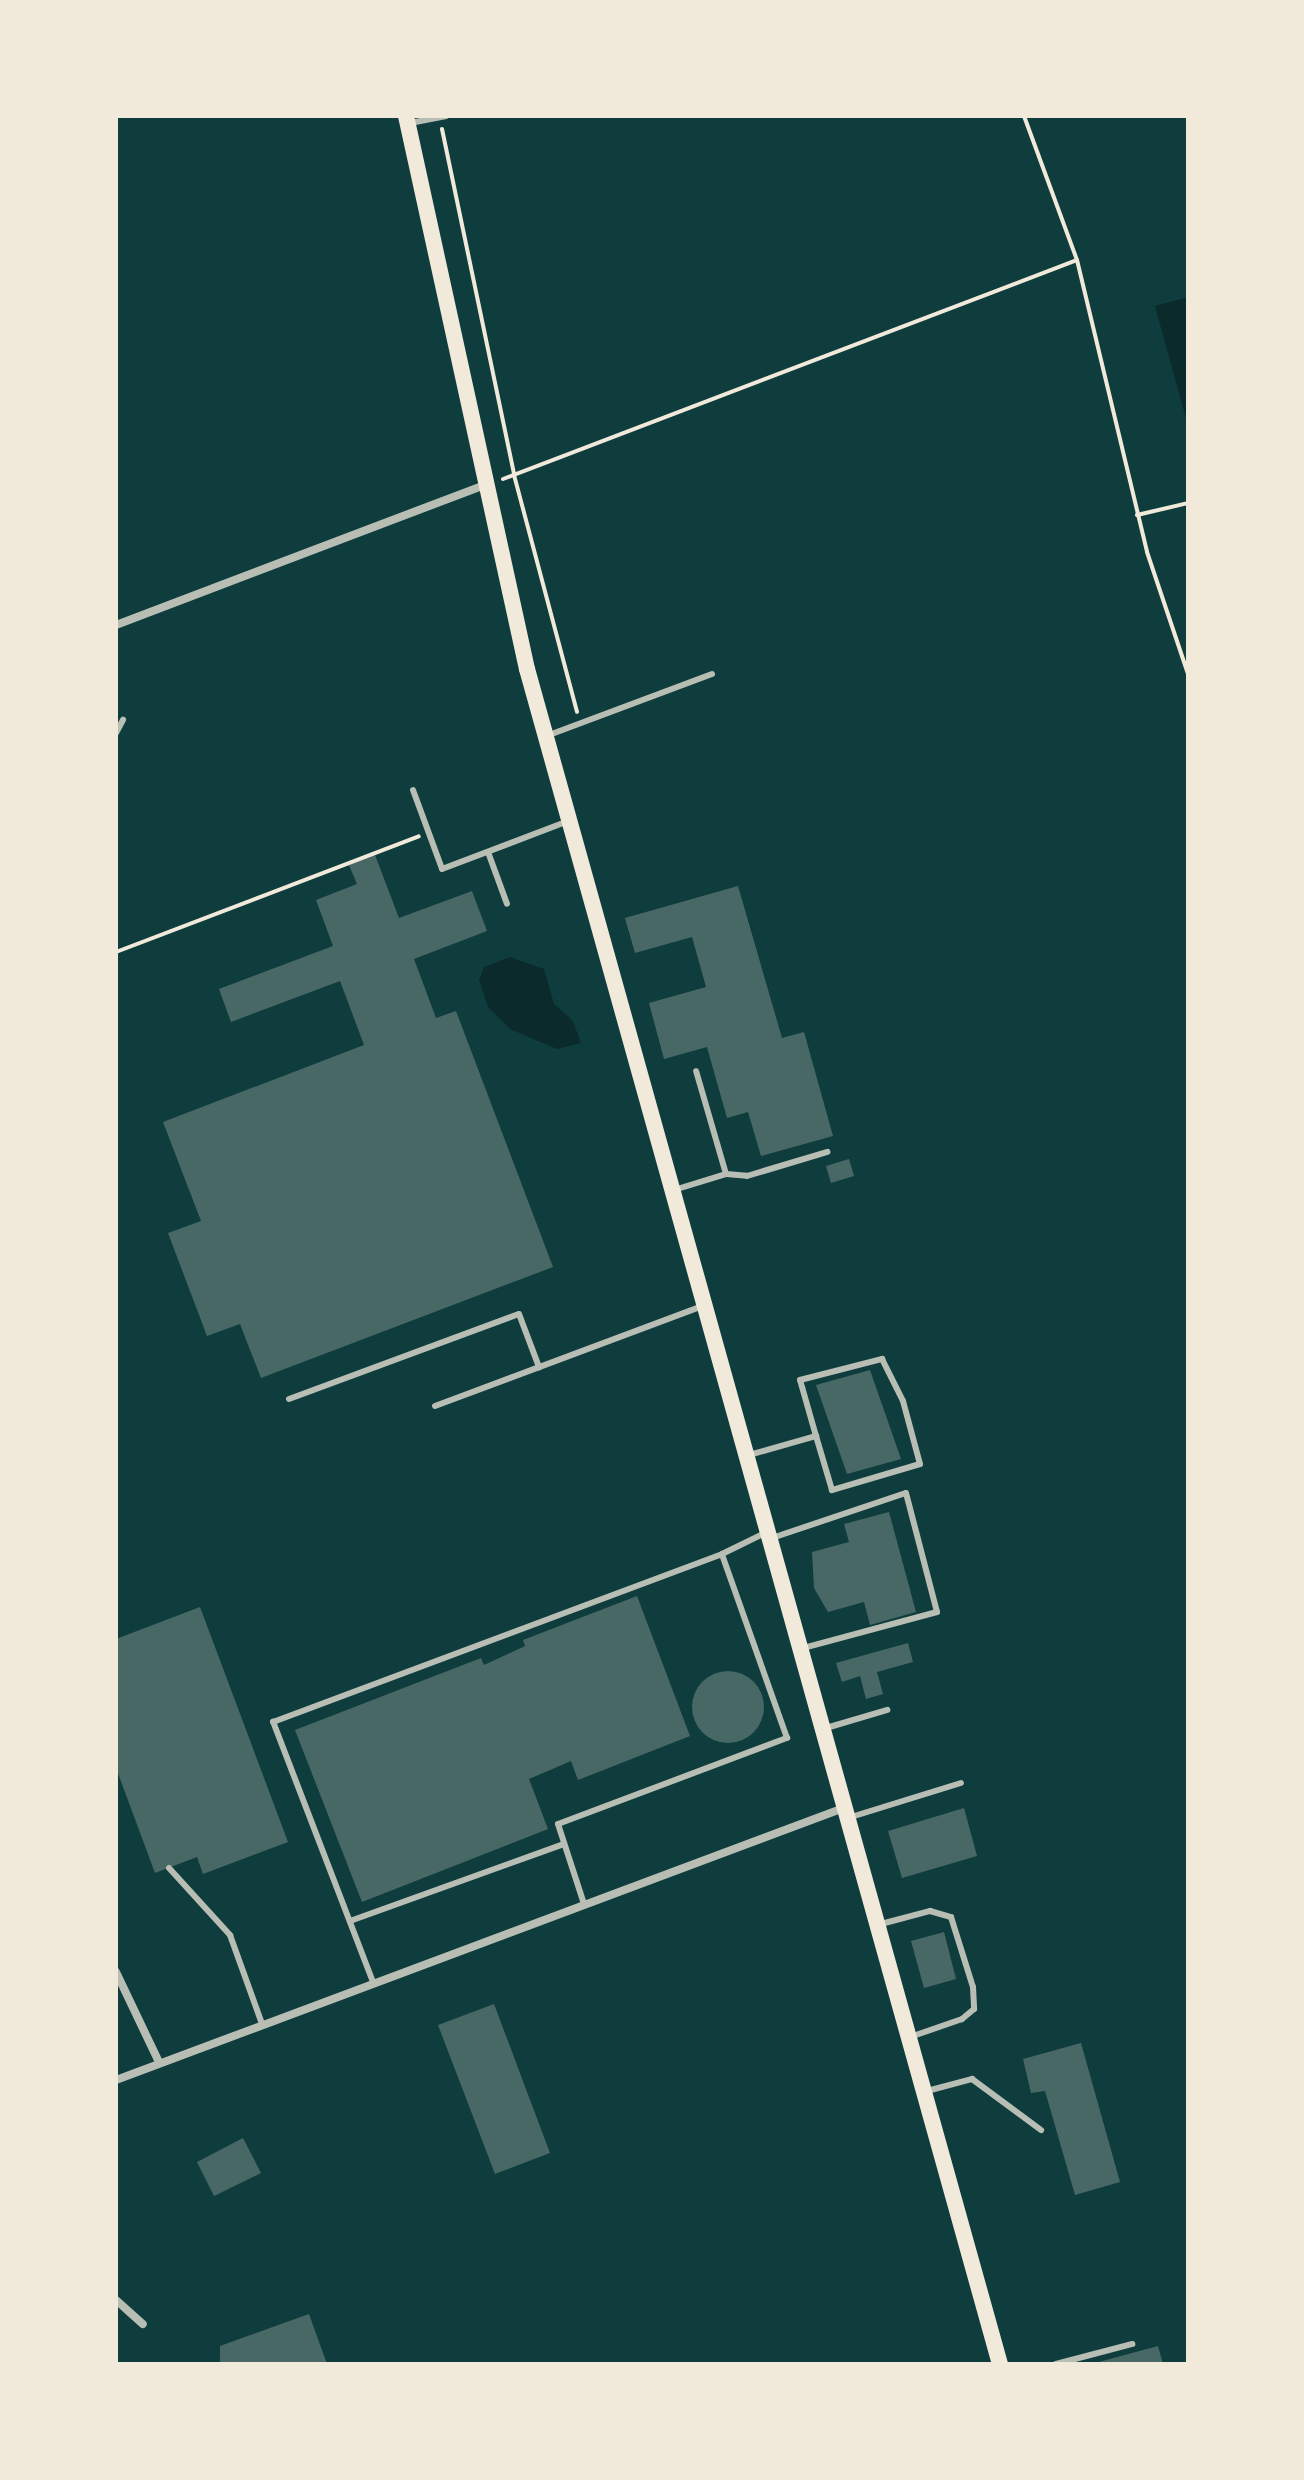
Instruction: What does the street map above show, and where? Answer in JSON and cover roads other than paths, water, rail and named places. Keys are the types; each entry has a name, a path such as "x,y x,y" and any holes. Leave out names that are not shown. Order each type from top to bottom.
{"main road":[{"path":"406,120 481,486 546,736 913,2036 1000,2364"}],"street":[{"path":"116,625 481,486"},
{"path":"116,2080 584,1904 850,1811"},
{"path":"116,1972 159,2062"},
{"path":"116,2300 143,2324"}],"lane":[{"path":"406,120 442,117"},
{"path":"546,736 712,674"},
{"path":"116,733 123,720"},
{"path":"413,790 442,869 569,821"},
{"path":"488,852 507,904"},
{"path":"696,1071 726,1174"},
{"path":"674,1190 726,1174 747,1176 827,1152"},
{"path":"435,1406 706,1305"},
{"path":"289,1399 519,1314 539,1367"},
{"path":"882,1359 903,1401 920,1464 832,1490 816,1436 800,1380 882,1359"},
{"path":"749,1455 816,1436"},
{"path":"373,1982 273,1722 771,1534 906,1493 937,1612 804,1648"},
{"path":"584,1904 558,1824 787,1738 722,1554"},
{"path":"826,1728 887,1710"},
{"path":"850,1811 961,1783"},
{"path":"350,1921 564,1844"},
{"path":"169,1868 230,1935 262,2024"},
{"path":"881,1924 930,1911 951,1917 973,1987 974,2009 962,2019 913,2036"},
{"path":"927,2091 972,2079 1041,2130"},
{"path":"1056,2364 1132,2344"}],"water":[{"path":"1188,297 1188,426 1155,306"},
{"path":"510,957 544,969 554,1004 573,1021 581,1043 557,1049 510,1029 488,1007 479,980 484,967"}]}
